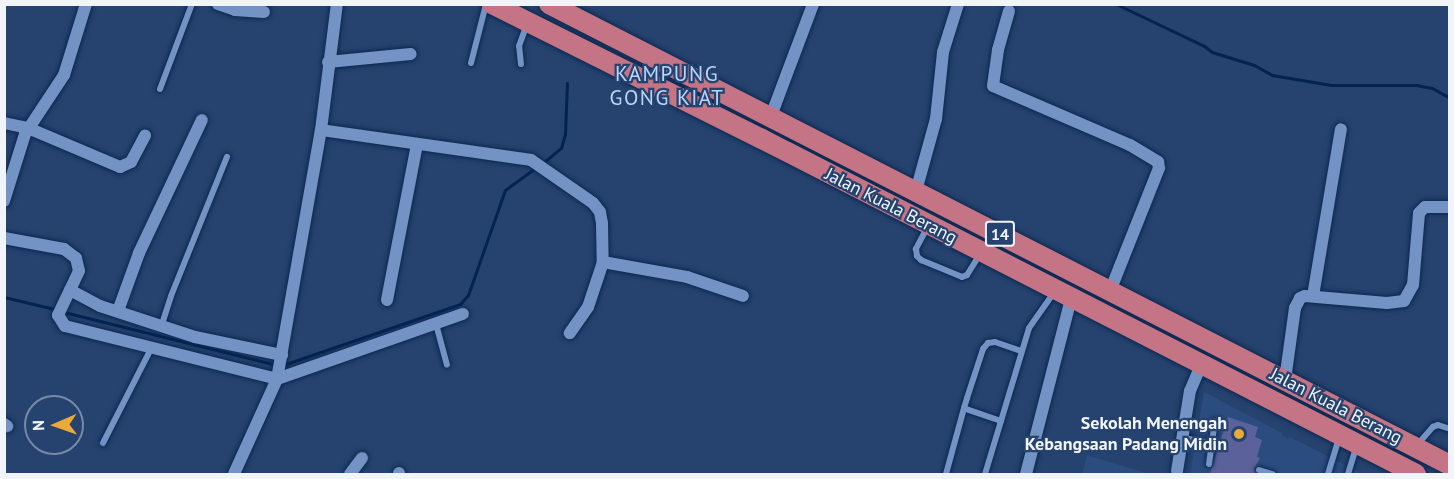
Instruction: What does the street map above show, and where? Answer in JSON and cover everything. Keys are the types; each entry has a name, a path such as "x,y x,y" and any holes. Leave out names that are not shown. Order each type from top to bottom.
{"highway":[{"name":"Jalan Kuala Berang","path":"492,4 1340,435 1393,469 1416,474"},
{"name":"Jalan Kuala Berang","path":"549,4 1449,465"},
{"path":"916,191 912,205 926,224"}],"street":[{"path":"4,201 28,128 64,75 86,4"},
{"path":"218,4 235,10 264,12"},
{"path":"234,474 278,376 321,130 336,4"},
{"path":"916,191 936,118 943,52 958,4"},
{"path":"771,116 810,5"},
{"path":"1009,11 998,50 993,87 1130,145 1158,162 1159,168 1110,291"},
{"path":"328,62 411,54"},
{"path":"118,311 139,253 202,120"},
{"path":"4,123 28,128 120,167 131,162 145,136"},
{"path":"1313,296 1341,129"},
{"path":"321,130 531,160 593,203 600,212 603,262 588,307 570,333"},
{"path":"387,300 417,144"},
{"path":"1285,380 1295,309 1300,298 1313,296 1387,303 1404,301 1413,285 1419,213 1425,207 1449,207"},
{"path":"4,238 64,249 72,253 79,267 58,315 59,320 75,330 278,376 290,377 463,314"},
{"path":"603,262 687,277 743,296"},
{"path":"70,290 100,306 162,324 195,337 282,357"},
{"path":"1026,474 1063,295"},
{"path":"1177,471 1190,391 1201,365"},
{"path":"350,474 362,458"}],"lane":[{"path":"160,89 192,4"},
{"path":"471,63 486,4"},
{"path":"521,64 519,46 528,23"},
{"path":"162,324 227,157"},
{"path":"926,224 916,249 917,256 921,260 962,277 971,270 981,253"},
{"path":"985,474 1029,328 1063,295"},
{"path":"436,324 447,365"},
{"path":"946,474 983,349 995,342 1021,351"},
{"path":"103,443 152,346"},
{"path":"964,408 1001,421"},
{"path":"1209,464 1215,421"},
{"path":"1415,447 1433,427 1438,425 1449,429"},
{"path":"1328,474 1340,435"},
{"path":"1183,438 1212,443"},
{"path":"1348,474 1357,444"},
{"path":"1259,470 1272,474"}],"shaded area":[{"name":"Sekolah Menengah Kebangsaan Padang Midin","path":"1204,392 1282,433 1288,439 1290,437 1363,474 1190,474"},
{"name":"Sekolah Menengah Kebangsaan Padang Midin","path":"1087,455 1149,474 1082,474"}],"building":[{"path":"1228,417 1258,427 1255,437 1262,440 1257,457 1260,458 1254,469 1255,474 1210,474"}],"waterway":[{"path":"613,4 618,4"},
{"path":"1116,4 1212,52 1254,65 1272,75 1331,85 1416,85 1432,88 1450,98"},
{"path":"543,163 561,148 565,134 567,83"},
{"path":"283,365 460,304 468,295 505,190 537,167"},
{"path":"4,297 58,310"},
{"path":"1450,305 1450,313"},
{"path":"64,312 276,365"}],"place":[{"name":"Sekolah Menengah Kebangsaan Padang Midin","path":"1239,434"}],"district":[{"name":"KAMPUNG GONG KIAT","path":"667,86"}]}
